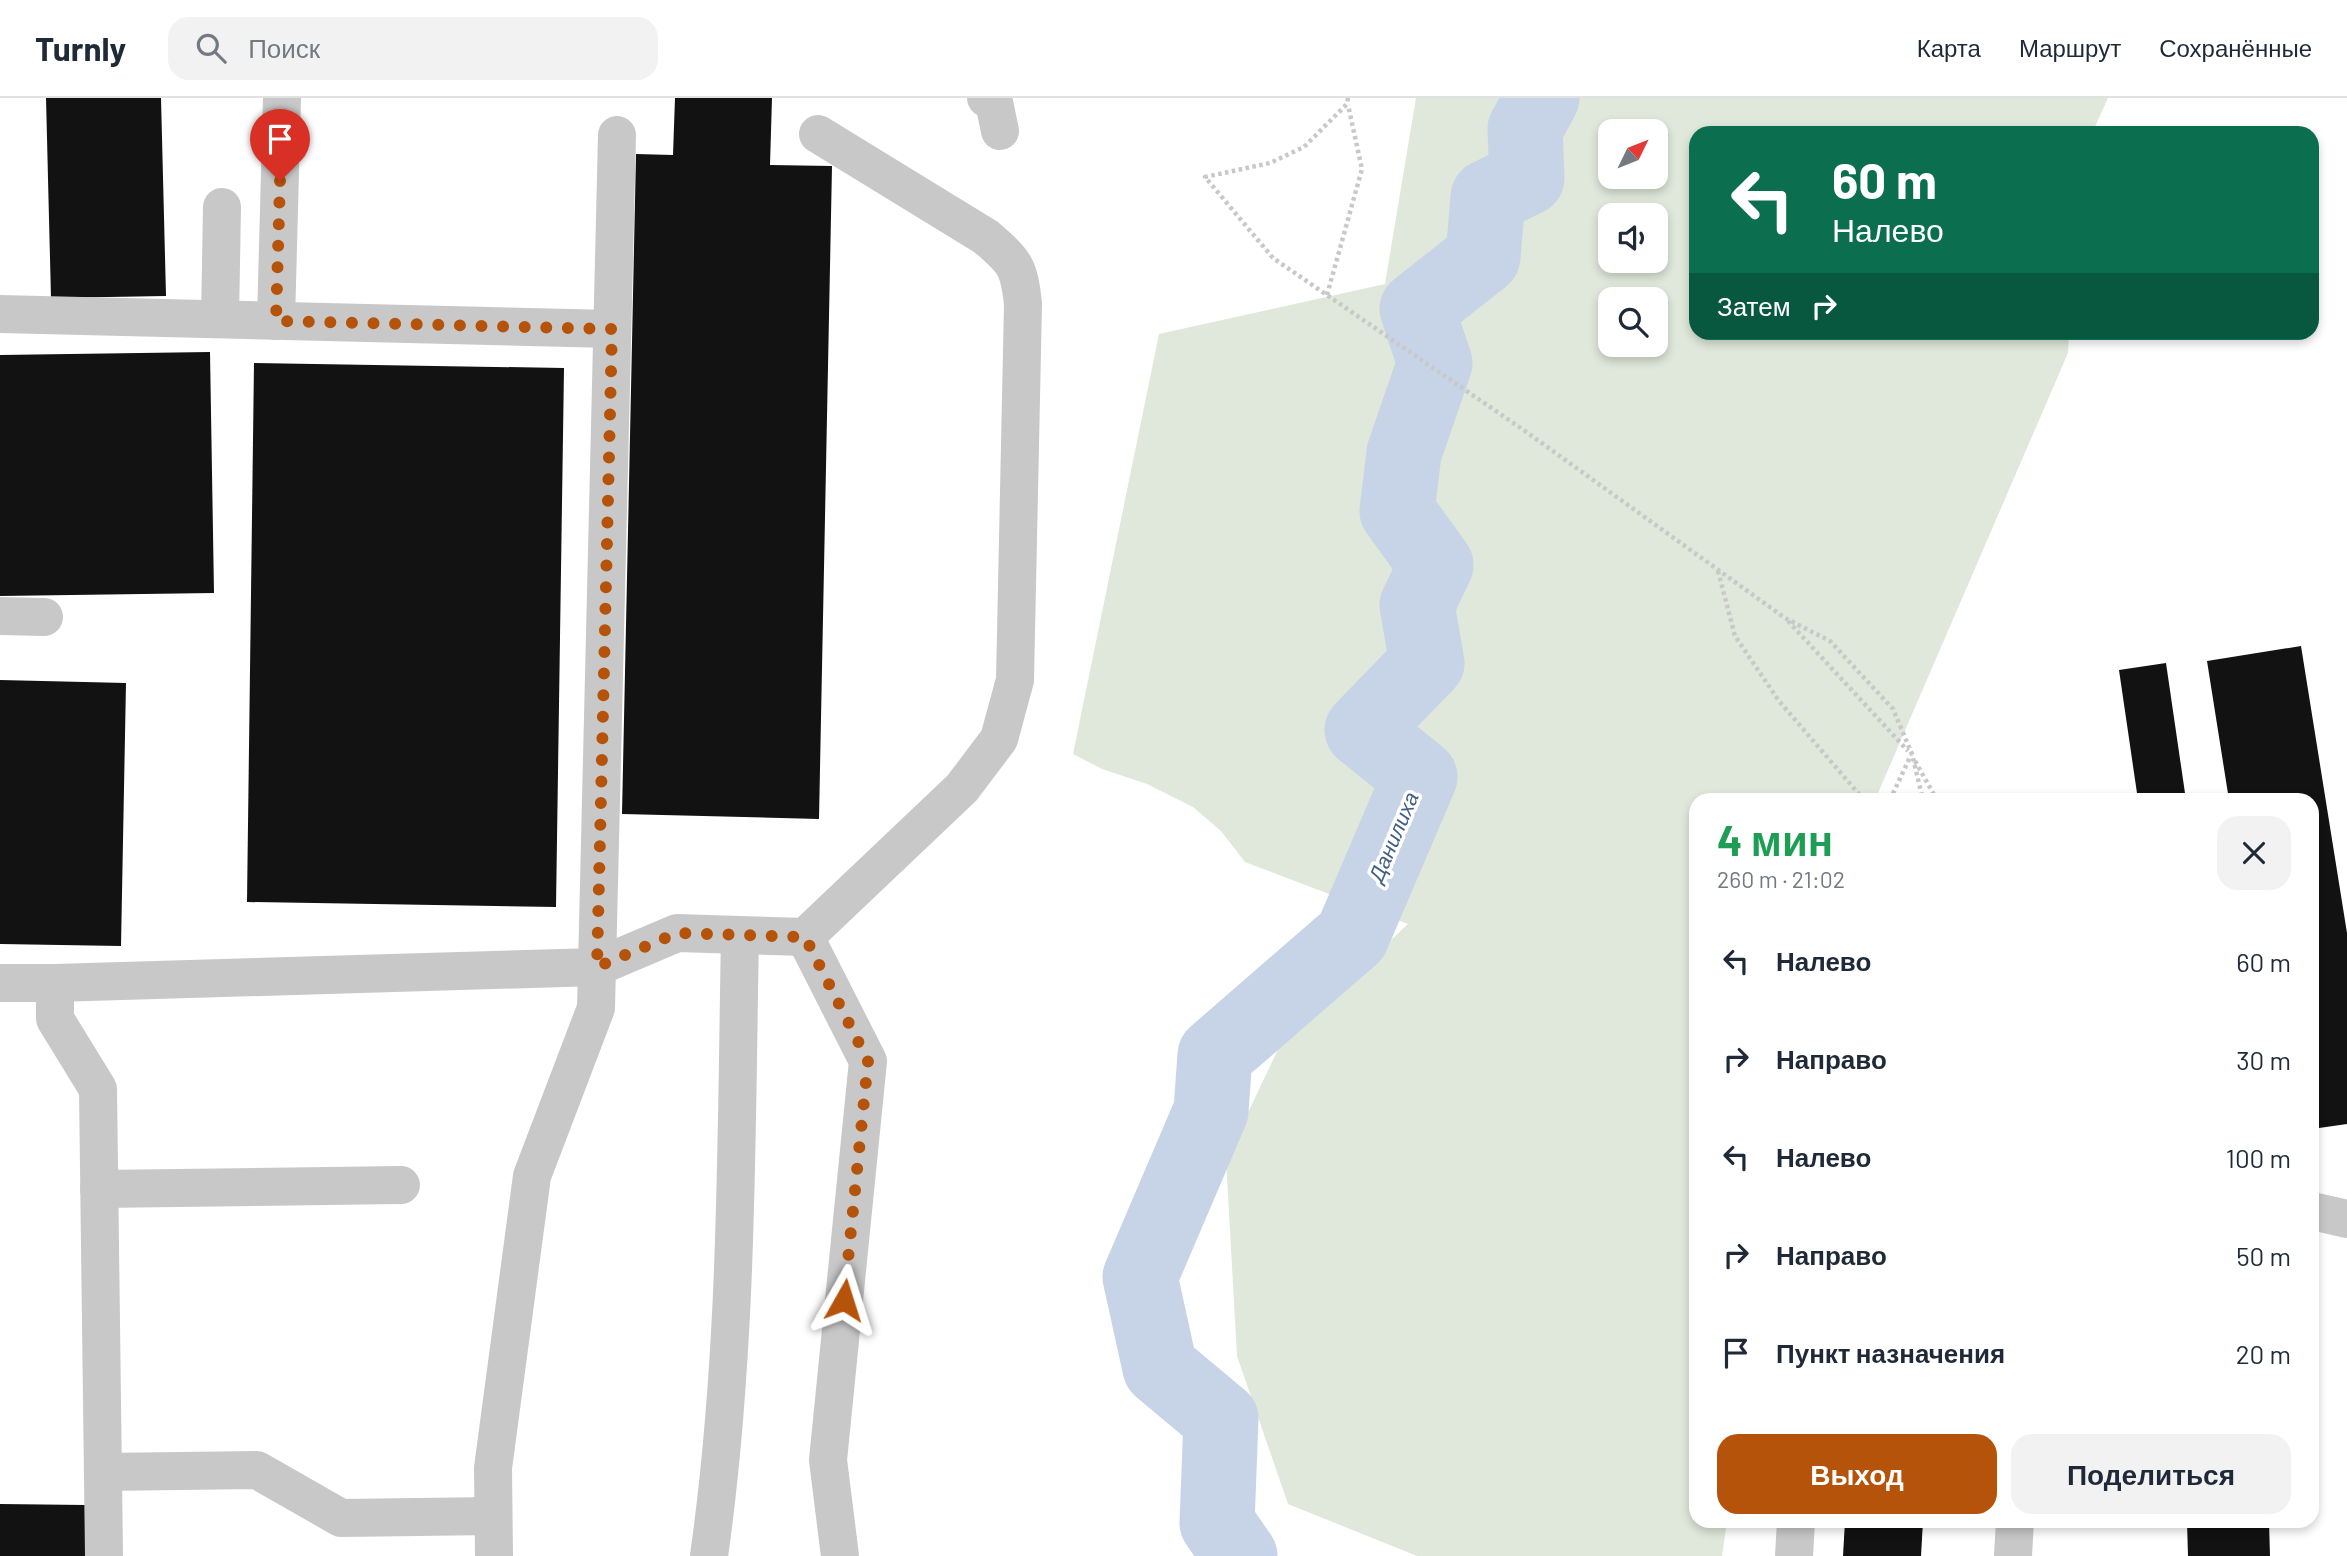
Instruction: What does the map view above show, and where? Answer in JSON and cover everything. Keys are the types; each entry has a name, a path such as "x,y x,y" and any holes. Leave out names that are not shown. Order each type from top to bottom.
{"lane":[{"path":"276,321 282,98"},
{"path":"0,983 597,967 677,933 805,937 962,788 999,739 1015,680 1023,304 1020,275 1007,255 986,237 818,134"},
{"path":"494,1556 493,1468 532,1176 596,1008 617,135"},
{"path":"220,320 222,207"},
{"path":"0,314 612,329"},
{"path":"0,616 44,617"},
{"path":"709,1556 718,1493 733,1249 740,936"},
{"path":"805,937 868,1061 828,1460 840,1556"},
{"path":"55,983 55,1018 98,1089 104,1556"},
{"path":"99,1189 401,1185"},
{"path":"2319,1213 2347,1219"},
{"path":"103,1472 257,1471 341,1518 493,1516"},
{"path":"1794,1556 1796,1528"},
{"path":"2012,1556 2014,1528"}],"path":[{"path":"1327,295 1362,169 1347,101"},
{"path":"1347,101 1304,147 1270,163 1205,177 1273,258 1525,431 1785,618 1830,641 1893,709 1912,754 1933,793"},
{"path":"1718,570 1735,636 1779,701 1858,793"},
{"path":"1785,618 1912,754 1921,793"},
{"path":"1893,793 1912,754"}],"shaded area":[{"path":"1416,98 2108,98 2095,126 1689,126 1689,340 2069,340 2068,353 1878,793 1689,793 1689,1528 1726,1528 1722,1556 1417,1556 1288,1504 1237,1356 1226,1159 1281,1043 1408,924 1245,862 1221,831 1193,807 1147,784 1102,769 1073,754 1159,334 1385,284"}],"building":[{"path":"46,98 161,98 166,296 51,298"},
{"path":"675,98 772,98 770,165 832,166 819,819 622,814 636,154 673,155"},
{"path":"210,352 214,593 0,596 0,355"},
{"path":"254,363 564,368 556,907 247,902"},
{"path":"2301,646 2347,933 2347,1124 2319,1128 2319,793 2228,793 2207,661"},
{"path":"2166,663 2185,793 2137,793 2119,670"},
{"path":"0,680 126,683 121,946 0,944"},
{"path":"0,1504 86,1505 85,1556 0,1556"},
{"path":"1845,1528 1923,1528 1921,1556 1843,1556"},
{"path":"2187,1528 2269,1528 2270,1556 2188,1556"}],"waterway":[{"name":"Данилиха","path":"1240,1556 1217,1523 1221,1419 1160,1368 1140,1277 1211,1111 1215,1055 1352,936 1420,777 1362,730 1427,663 1417,605 1436,565 1397,511 1404,453 1435,363 1417,309 1483,257 1488,197 1527,178 1525,129 1542,98"}],"route":[{"path":"280,181 276,321 612,329 597,967 677,933 805,937 868,1061 844,1300"}]}
